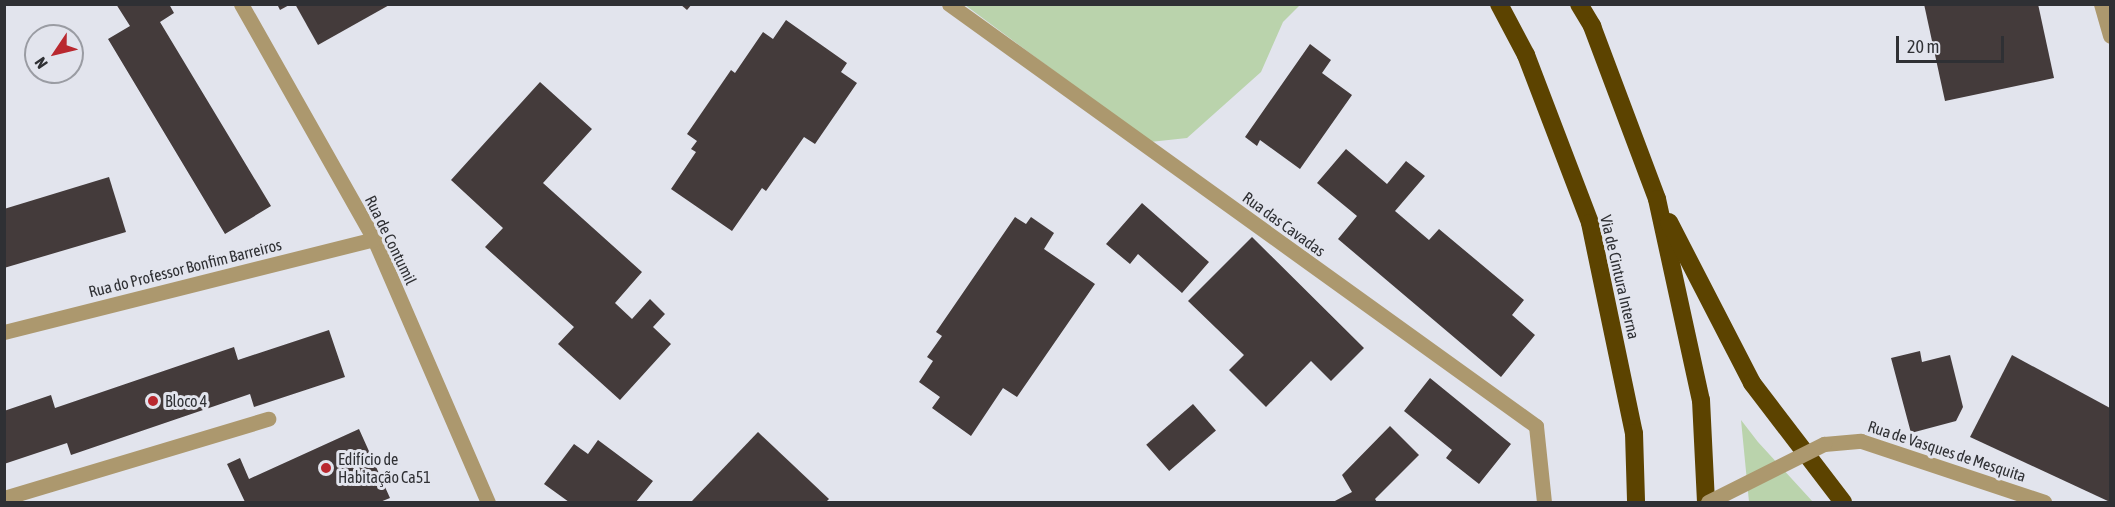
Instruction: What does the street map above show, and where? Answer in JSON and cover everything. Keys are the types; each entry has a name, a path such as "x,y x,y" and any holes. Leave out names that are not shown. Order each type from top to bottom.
{"highway":[{"name":"Via de Cintura Interna","path":"1499,4 1526,55 1590,223 1634,434 1636,502"},
{"path":"1580,4 1592,26 1657,199 1752,383 1843,502"},
{"path":"1657,199 1701,400 1707,502"},
{"path":"1623,502 1634,434"}],"street":[{"name":"Rua de Contumil","path":"241,4 374,239 488,502"},
{"name":"Rua das Cavadas","path":"949,4 1536,426 1544,502"},
{"path":"2101,4 2110,36"},
{"name":"Rua do Professor Bonfim Barreiros","path":"4,332 374,239"},
{"path":"4,498 268,420"},
{"name":"Rua de Vasques de Mesquita","path":"1707,502 1824,444 1861,441 2044,502"}],"green space":[{"path":"965,5 1300,5 1283,22 1261,72 1187,138 1150,142"},
{"path":"1741,420 1758,442 1813,502 1749,502"}],"building":[{"path":"116,4 169,4 174,13 160,22 271,206 225,234 108,39 130,26"},
{"path":"277,4 291,4 280,10"},
{"path":"295,4 391,4 318,45"},
{"path":"680,4 692,4 687,10"},
{"path":"1924,4 2038,4 2054,78 1945,101"},
{"path":"786,20 847,63 841,72 857,83 815,144 804,137 766,191 762,188 732,231 671,189 696,152 691,149 697,141 687,134 731,70 735,73 763,32 773,39"},
{"path":"1310,44 1331,60 1322,73 1352,95 1300,169 1260,140 1257,146 1245,137"},
{"path":"540,82 592,129 543,183 642,272 615,303 632,319 650,299 665,314 653,327 671,344 620,400 558,344 574,327 485,247 503,228 451,180"},
{"path":"1346,149 1387,184 1406,161 1425,176 1395,211 1429,240 1439,229 1524,300 1512,315 1535,335 1501,377 1338,239 1357,216 1317,183"},
{"path":"109,177 126,232 4,268 4,209"},
{"path":"1142,203 1209,262 1182,293 1138,254 1130,264 1106,244"},
{"path":"1015,217 1026,224 1031,217 1054,233 1044,249 1095,284 1017,397 1003,388 971,436 932,408 940,397 919,382 933,361 927,357 942,336 936,332"},
{"path":"1252,237 1364,348 1331,381 1311,361 1266,407 1229,370 1244,355 1188,301"},
{"name":"Bloco 4","path":"329,330 345,377 254,407 250,394 71,455 67,443 4,464 4,411 51,395 55,408 234,347 238,360"},
{"path":"1920,351 1922,362 1950,355 1963,407 1956,421 1911,433 1891,358"},
{"path":"2012,355 2110,408 2110,502 1970,437"},
{"path":"1430,378 1511,444 1479,484 1446,458 1452,450 1404,411"},
{"path":"1193,404 1216,430 1169,471 1146,445"},
{"path":"1390,426 1419,455 1375,499 1377,502 1333,502 1352,492 1342,475"},
{"name":"Edifício de Habitação Ca51","path":"359,429 390,498 380,502 245,502 227,464 240,458 249,479"},
{"path":"758,432 829,499 826,502 691,502"},
{"path":"598,440 653,481 636,502 569,502 544,484 574,444 588,454"}],"place":[{"name":"Bloco 4","path":"153,401"},
{"name":"Edifício de Habitação Ca51","path":"326,468"}]}
